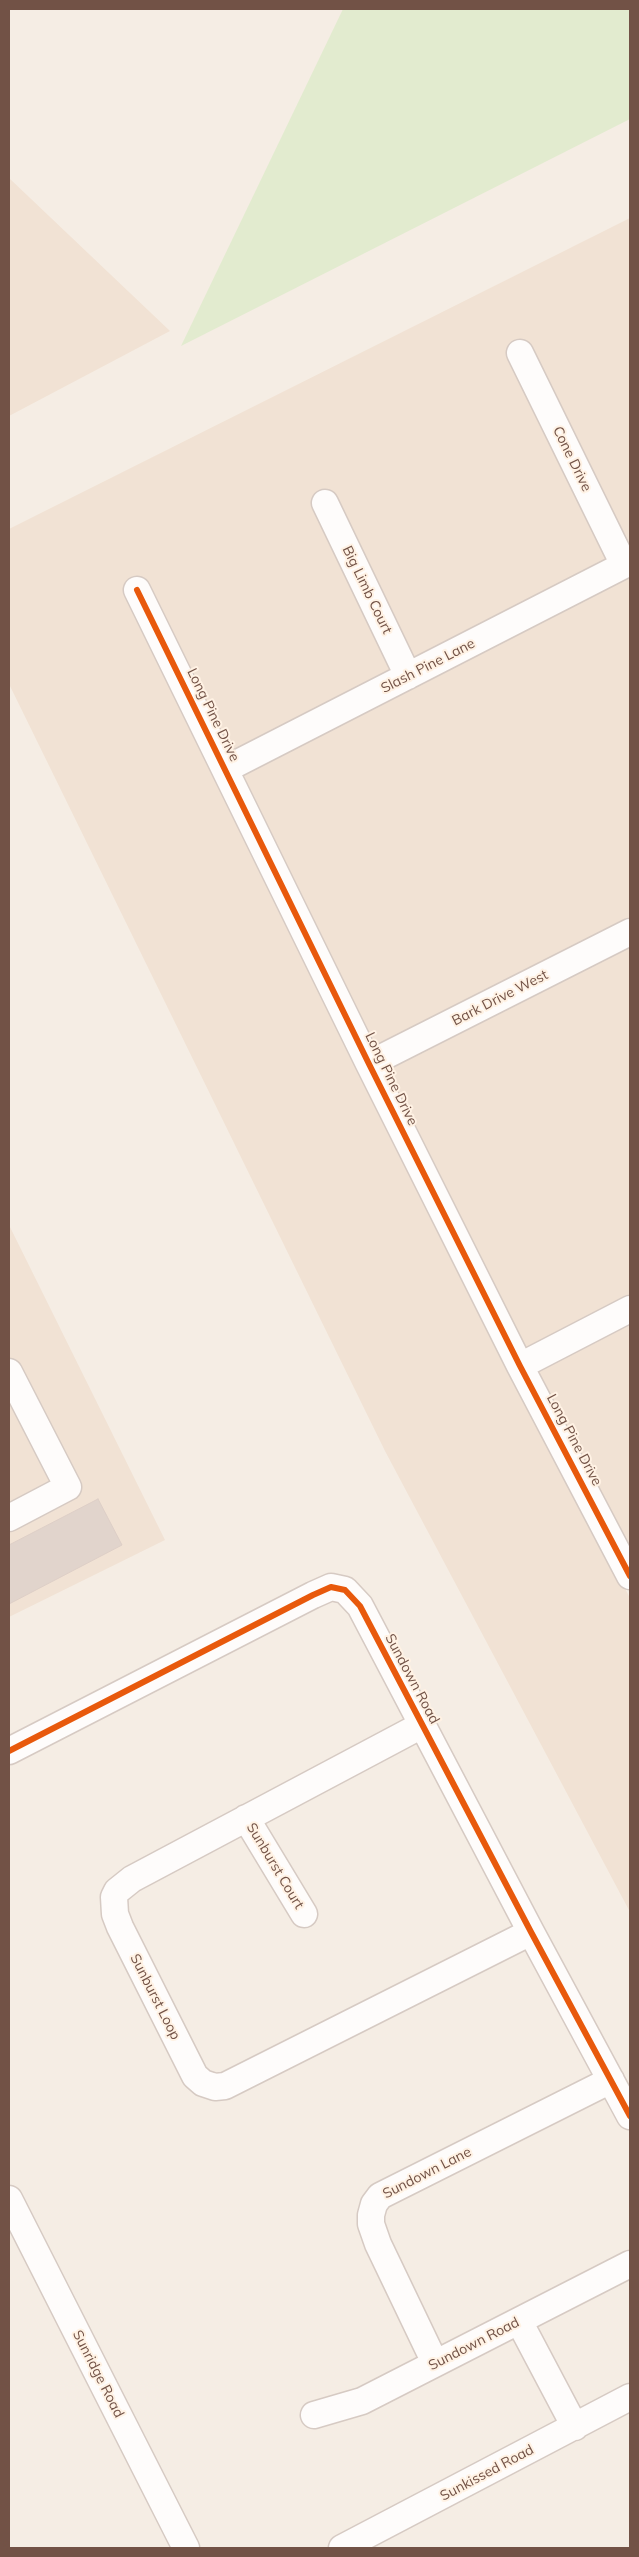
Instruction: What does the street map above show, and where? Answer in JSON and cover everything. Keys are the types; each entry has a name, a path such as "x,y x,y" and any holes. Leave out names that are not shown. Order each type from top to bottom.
{"street":[{"name":"Cone Drive","path":"520,353 627,564"},
{"name":"Big Limb Court","path":"325,503 408,676"},
{"name":"Slash Pine Lane","path":"226,769 627,564"},
{"name":"Long Pine Drive","path":"137,590 369,1064 520,1366 630,1576"},
{"name":"Bark Drive West","path":"369,1064 630,932"},
{"path":"520,1366 630,1309"},
{"path":"9,1372 68,1487 9,1518"},
{"name":"Sundown Road","path":"9,1751 332,1586 345,1590 360,1606 630,2116"},
{"name":"Sunburst Loop","path":"422,1725 132,1879 117,1891 114,1897 115,1914 120,1927 195,2076 203,2083 215,2087 225,2086 531,1932"},
{"name":"Sunburst Court","path":"246,1818 304,1914"},
{"name":"Sundown Lane","path":"436,2364 378,2244 371,2224 374,2204 380,2196 611,2080"},
{"name":"Sunridge Road","path":"9,2199 186,2548"},
{"name":"Sundown Road","path":"314,2415 362,2401 630,2264"},
{"path":"519,2321 575,2427"},
{"name":"Sunkissed Road","path":"342,2548 630,2397"}],"shaded area":[{"path":"9,178 170,331 9,416"},
{"path":"630,218 630,552 525,341 506,350 610,562 414,663 331,491 312,499 395,673 231,756 143,578 124,587 507,1362 630,1598 630,1912 385,1451 9,684 9,529"},
{"path":"630,572 630,922 375,1051 239,772"},
{"path":"630,942 630,1299 526,1353 383,1067"},
{"path":"9,1225 165,1540 9,1617"},
{"path":"630,1319 630,1553 534,1369"}],"green space":[{"path":"343,9 630,9 630,119 181,346"}],"building":[{"path":"98,1499 122,1545 9,1604 9,1545"}],"cycle path":[{"path":"137,590 369,1064 520,1366 630,1576"},
{"path":"9,1751 313,1595 331,1587 345,1590 360,1606 630,2116"}]}
